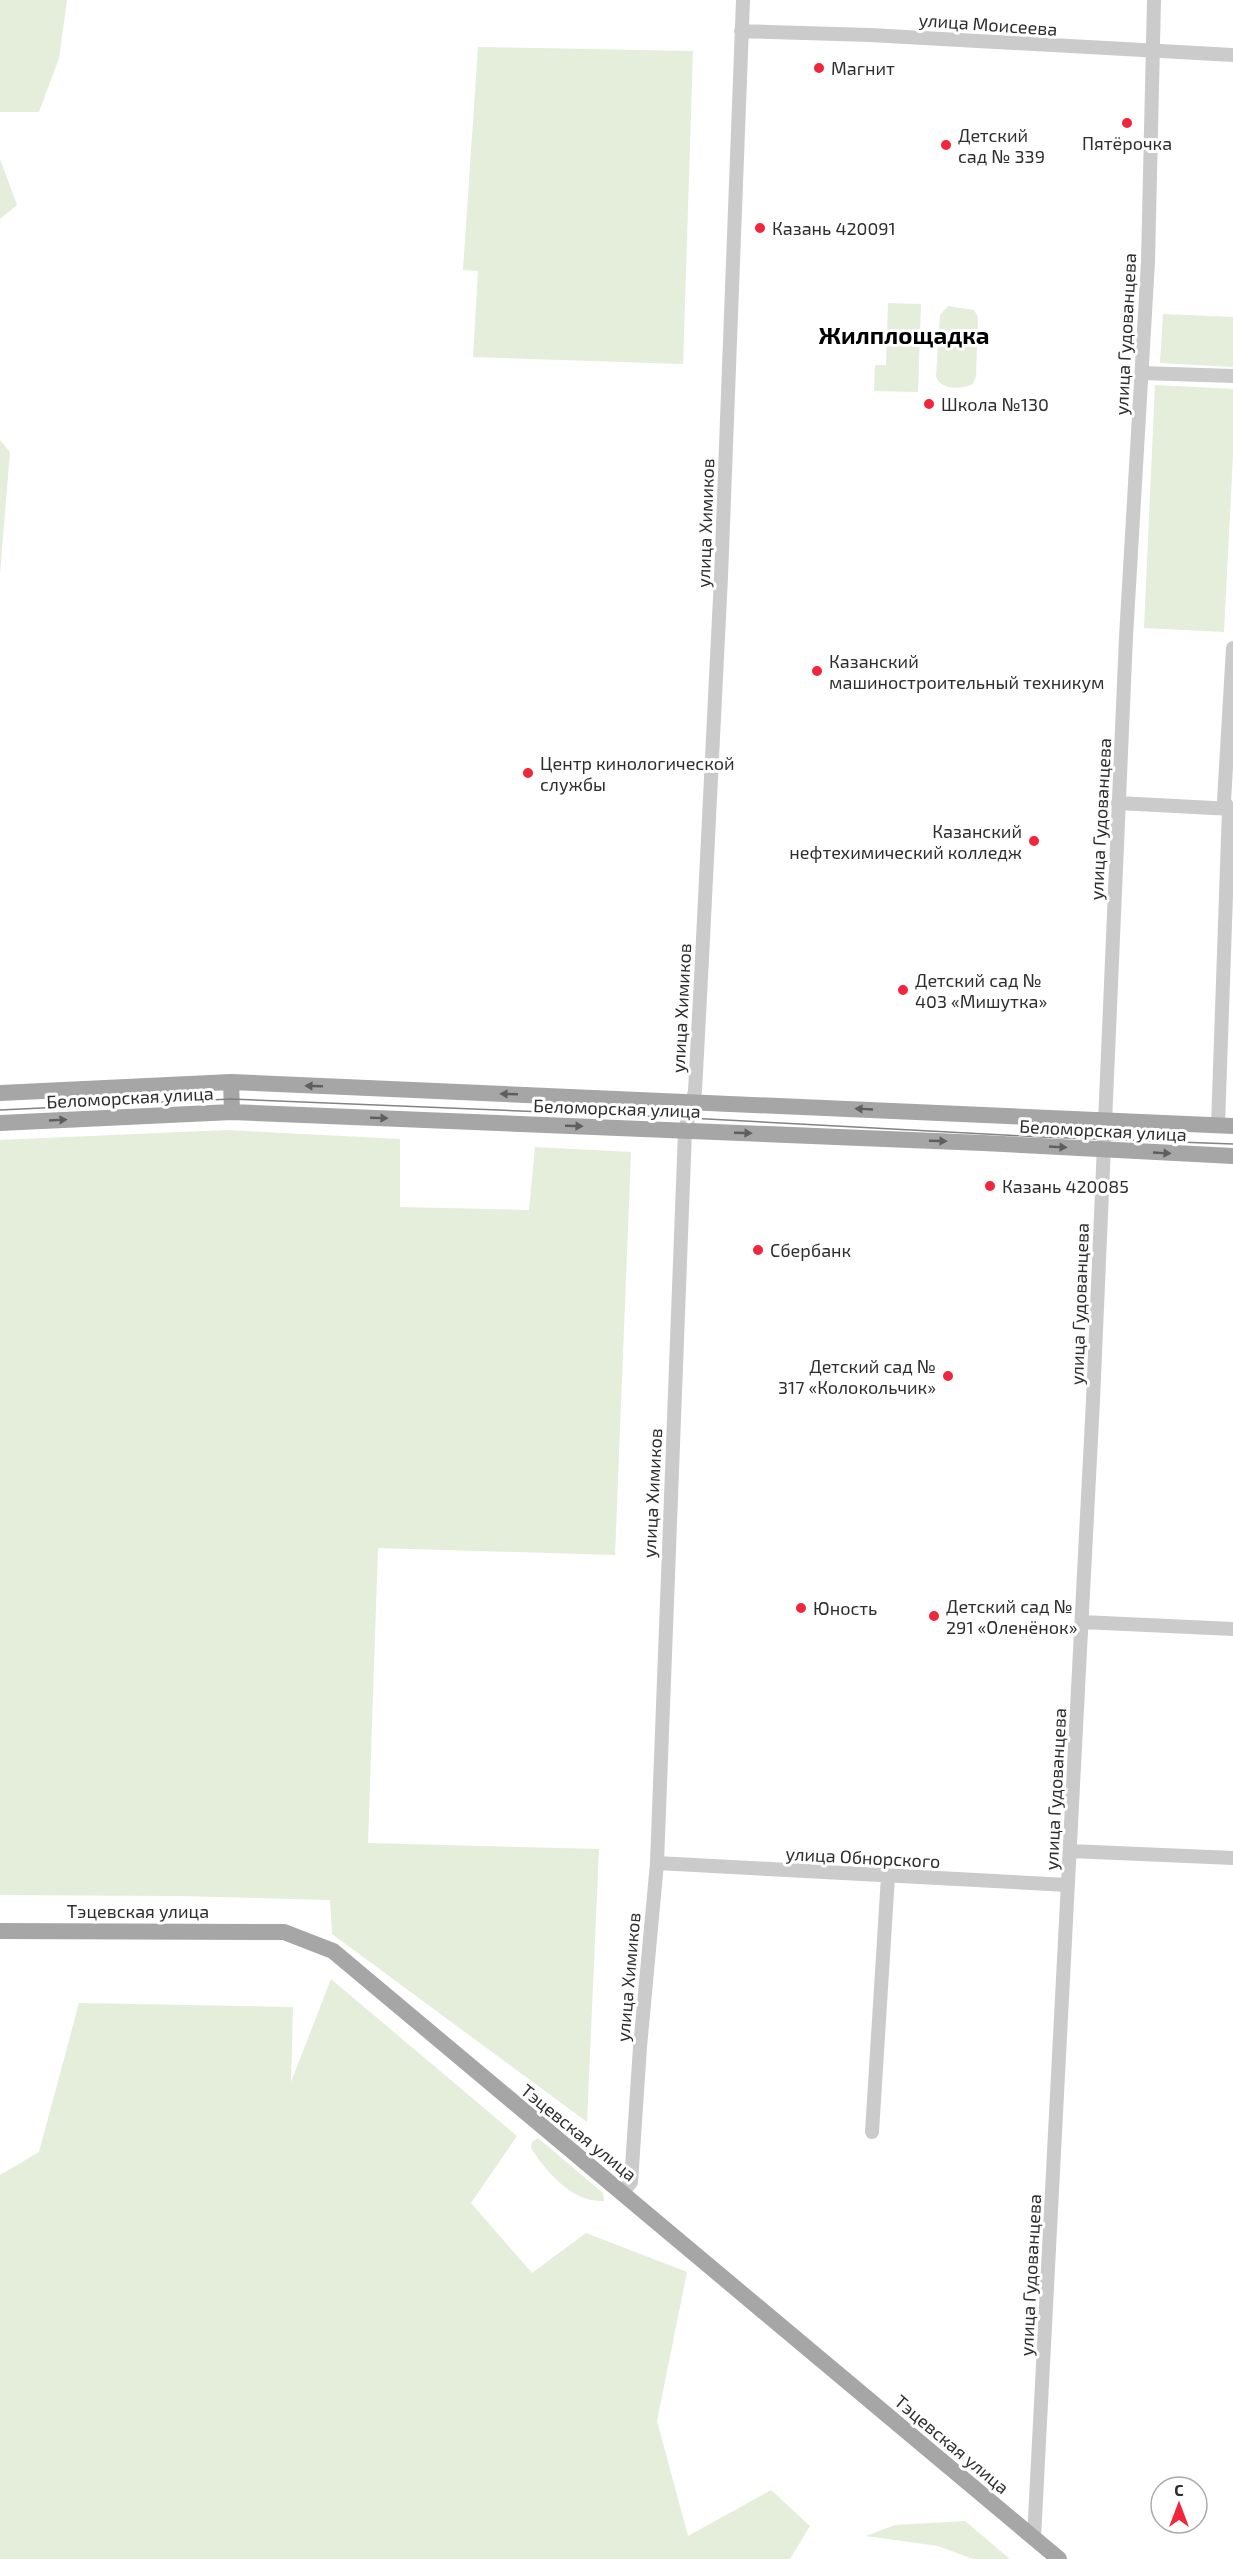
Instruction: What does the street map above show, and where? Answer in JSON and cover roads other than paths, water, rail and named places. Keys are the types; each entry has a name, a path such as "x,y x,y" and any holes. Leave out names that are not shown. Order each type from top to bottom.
{"main road":[{"name":"Беломорская улица","path":"0,1093 231,1082 1226,1125"},
{"path":"231,1082 232,1112"},
{"name":"Беломорская улица","path":"0,1123 232,1112 971,1142 1233,1156"},
{"name":"Тэцевская улица","path":"0,1931 284,1932 333,1951 1059,2559"}],"street":[{"name":"улица Химиков","path":"622,2193 631,2182 640,2047 657,1863 684,1131 693,1102 721,577 743,0"},
{"name":"улица Гудованцева","path":"1034,2538 1082,1622 1106,1120 1118,804 1148,262 1154,0"},
{"name":"улица Моисеева","path":"741,31 899,36 1233,55"},
{"path":"1142,373 1233,376"},
{"path":"1226,1125 1231,809 1224,801 1233,648"},
{"path":"1118,804 1231,809"},
{"path":"1082,1622 1233,1629"},
{"path":"1070,1851 1233,1858"},
{"name":"улица Обнорского","path":"657,1863 1068,1885"},
{"path":"872,2132 888,1876"}],"tram line":[{"path":"0,1110 231,1099 1233,1144"}],"place":[{"name":"Магнит","path":"819,68"},
{"name":"Пятёрочка","path":"1127,123"},
{"name":"Детский сад № 339","path":"946,145"},
{"name":"Казань 420091","path":"760,228"},
{"name":"Школа №130","path":"929,404"},
{"name":"Казанский машиностроительный техникум","path":"817,671"},
{"name":"Центр кинологической службы","path":"528,773"},
{"name":"Казанский нефтехимический колледж","path":"1034,841"},
{"name":"Детский сад № 403 «Мишутка»","path":"903,990"},
{"name":"Казань 420085","path":"990,1186"},
{"name":"Сбербанк","path":"758,1250"},
{"name":"Детский сад № 317 «Колокольчик»","path":"948,1376"},
{"name":"Юность","path":"801,1608"},
{"name":"Детский сад № 291 «Оленёнок»","path":"934,1616"}],"district":[{"name":"Жилплощадка","path":"904,334"}]}
